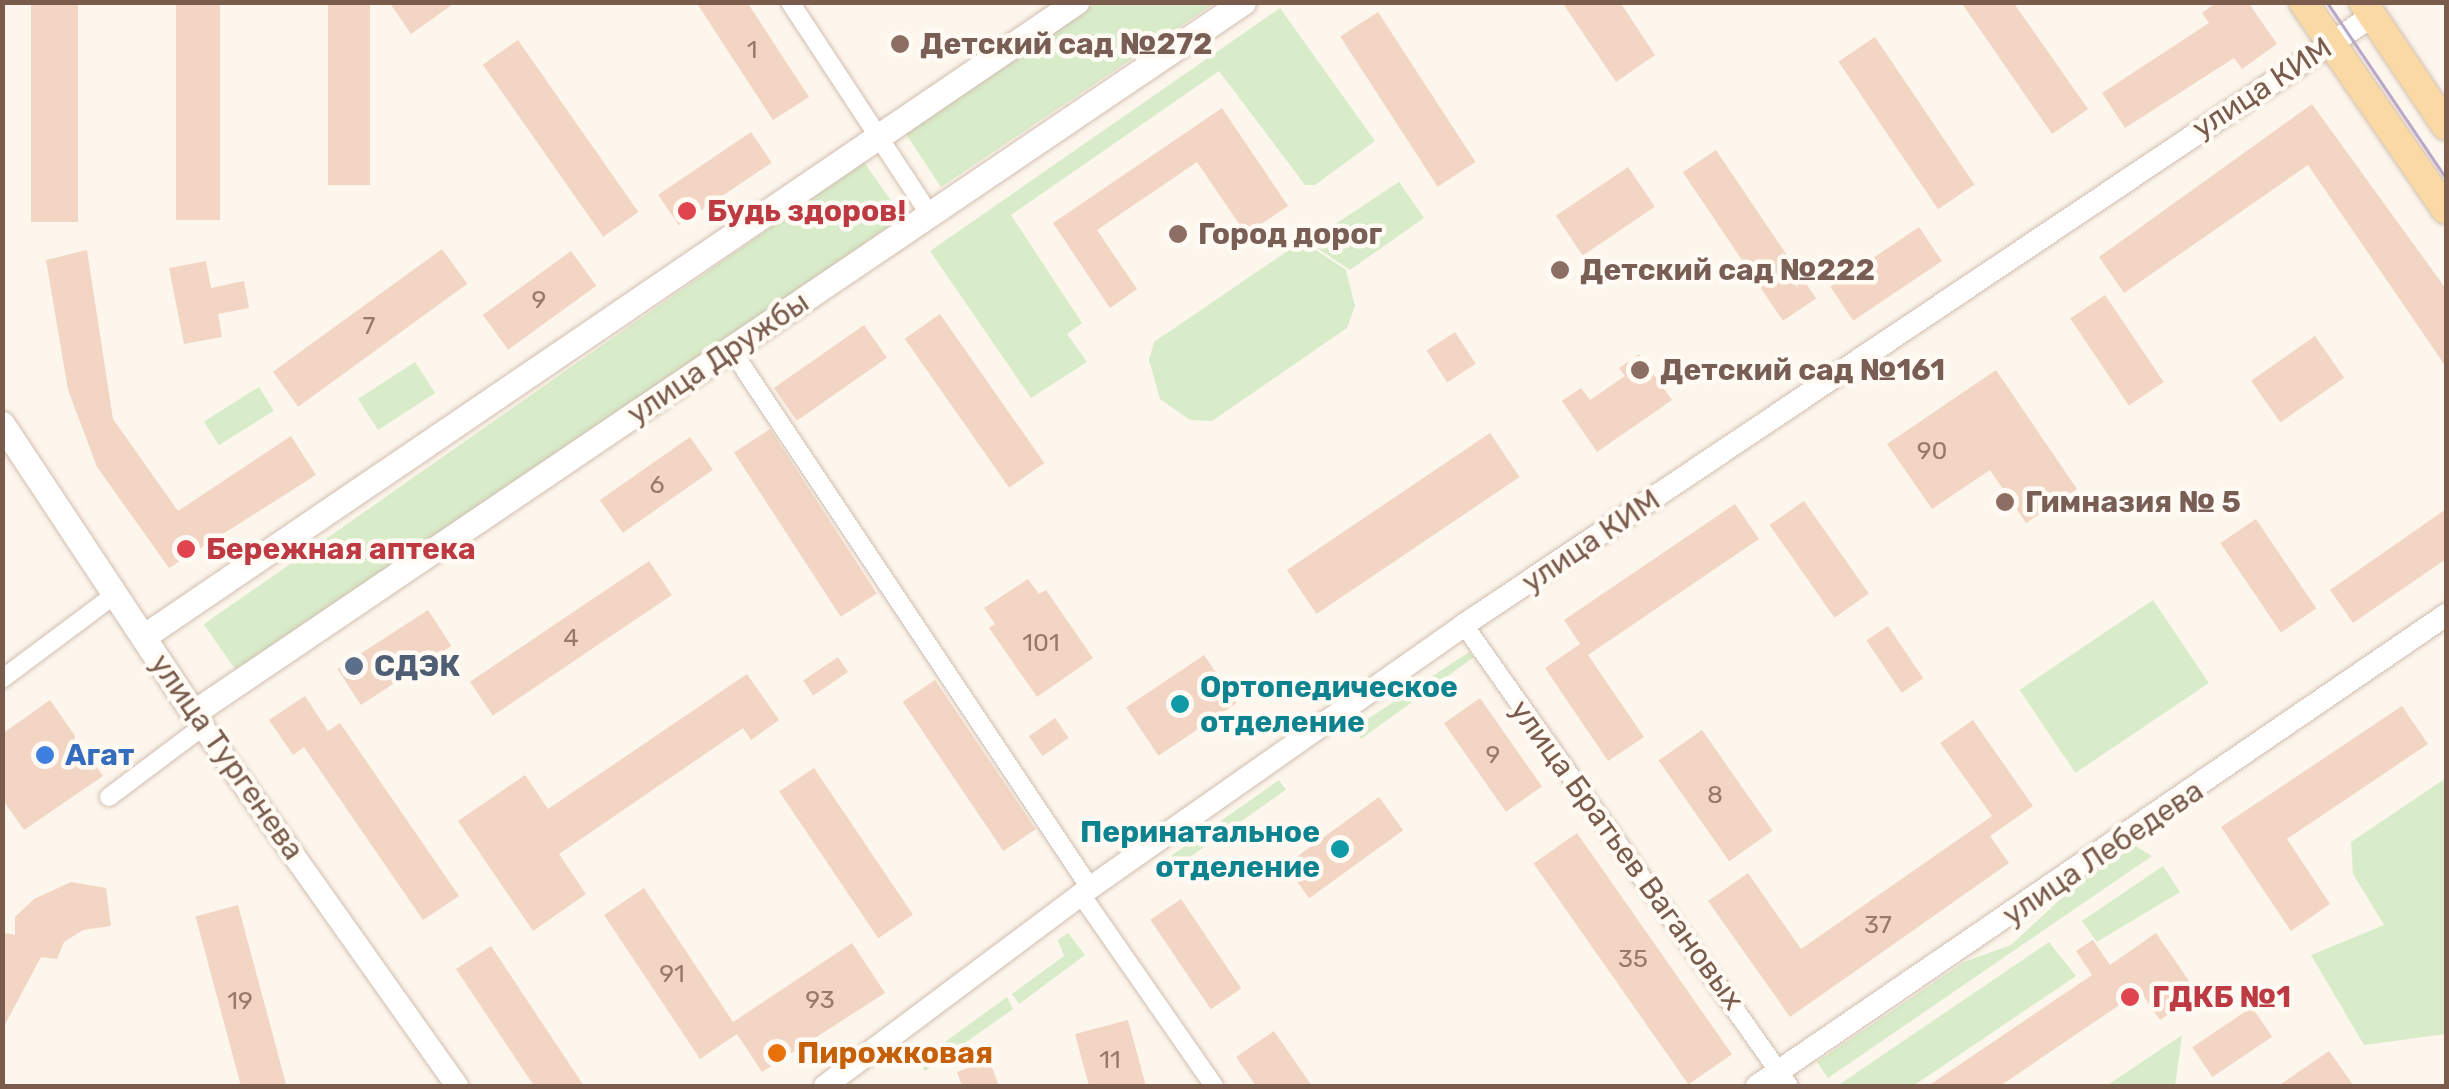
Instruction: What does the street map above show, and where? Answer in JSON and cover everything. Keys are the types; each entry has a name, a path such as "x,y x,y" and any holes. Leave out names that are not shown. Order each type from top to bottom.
{"main road":[{"path":"143,637 1076,2"},
{"name":"улица Дружбы","path":"199,719 731,349 1243,2"},
{"path":"2302,2 2446,210"},
{"path":"2368,9 2446,126"},
{"name":"улица Тургенева","path":"2,424 113,596 199,719"}],"street":[{"path":"790,2 930,215"},
{"name":"улица КИМ","path":"825,1086 1086,892 1464,624 2330,43 2368,9"},
{"path":"731,349 1214,1086"},
{"path":"2,679 113,596"},
{"name":"улица Лебедева","path":"1757,1086 1783,1079 2446,615"},
{"name":"улица Братьев Вагановых","path":"1464,624 1783,1079"},
{"path":"109,797 199,719"},
{"name":"улица Тургенева","path":"199,719 457,1086"}],"green space":[{"path":"1096,3 1215,3 941,187 904,131"},
{"path":"1280,8 1375,141 1315,185 1305,185 1219,71 1011,215 1082,323 1067,334 1087,362 1031,398 930,251"},
{"path":"864,162 902,217 242,679 204,624"},
{"path":"1399,182 1424,218 1350,270 1308,242"},
{"path":"1292,248 1316,250 1346,270 1355,306 1347,328 1212,421 1190,420 1160,399 1149,360 1154,342"},
{"path":"415,362 435,393 378,430 358,399"},
{"path":"259,387 274,411 219,445 204,421"},
{"path":"2153,600 2209,683 2075,773 2020,690"},
{"path":"1469,652 1474,657 1361,739 1354,728"},
{"path":"2446,778 2446,1034 2364,1045 2311,955 2384,925 2353,874 2351,842"},
{"path":"1279,780 1286,790 1179,865 1172,855"},
{"path":"2135,846 2152,856 1828,1078 1817,1062 1964,962 2011,945 2067,893"},
{"path":"2163,866 2180,892 2097,942 2082,921"},
{"path":"1068,933 1085,955 1019,1004 1012,994 1064,956 1058,940"},
{"path":"2049,942 2076,976 1913,1086 1837,1086"},
{"path":"1007,997 1013,1009 925,1071 920,1060"},
{"path":"2182,1035 2175,1086 2106,1086 2124,1074"}],"building":[{"path":"31,2 78,2 78,222 31,222"},
{"path":"176,2 220,2 220,220 176,220"},
{"path":"328,2 370,2 370,185 328,185"},
{"path":"389,2 456,2 411,34"},
{"path":"696,2 747,2 809,97 773,120"},
{"path":"1562,2 1620,2 1655,55 1616,82"},
{"path":"1961,2 2013,2 2088,109 2052,134"},
{"path":"2217,2 2248,2 2277,44 2242,69 2234,58 2125,128 2102,93 2209,23 2202,13"},
{"path":"1378,12 1475,162 1438,187 1340,37"},
{"path":"1875,37 1975,185 1938,209 1839,62"},
{"path":"518,40 638,212 603,237 483,65"},
{"path":"2312,104 2446,289 2446,367 2308,165 2124,293 2099,257"},
{"path":"1222,108 1288,206 1246,234 1197,162 1097,230 1137,289 1110,308 1053,223"},
{"path":"751,132 772,163 679,225 658,195"},
{"path":"1716,150 1816,298 1783,321 1683,172"},
{"path":"1628,167 1655,207 1583,255 1556,216"},
{"path":"1919,227 1942,261 1853,321 1830,287"},
{"path":"442,249 467,284 298,407 273,372"},
{"path":"87,250 113,419 178,511 291,436 316,475 169,568 97,467 68,390 46,260"},
{"path":"571,251 596,286 508,350 483,315"},
{"path":"206,261 211,288 244,281 249,308 218,314 222,337 184,344 169,268"},
{"path":"2105,295 2164,382 2129,406 2070,318"},
{"path":"940,314 1044,463 1009,488 905,339"},
{"path":"864,325 887,358 797,421 774,388"},
{"path":"1455,332 1476,364 1447,382 1426,351"},
{"path":"2315,336 2344,378 2280,423 2251,381"},
{"path":"1639,354 1672,400 1597,452 1562,401 1581,388 1590,400 1625,376 1619,368"},
{"path":"1996,370 2077,489 2026,523 1990,470 1932,509 1887,444"},
{"path":"770,429 877,593 841,617 734,452"},
{"path":"1490,433 1520,477 1317,614 1287,570"},
{"path":"690,437 713,470 623,533 600,500"},
{"path":"1804,501 1869,594 1834,618 1770,525"},
{"path":"1735,504 1759,539 1588,655 1644,737 1608,761 1545,668 1580,644 1564,620"},
{"path":"2446,509 2446,559 2353,623 2330,590"},
{"path":"2256,519 2316,609 2281,633 2220,543"},
{"path":"649,561 672,595 493,716 470,682"},
{"path":"1028,579 1039,594 1046,590 1093,658 1037,697 989,628 995,624 984,608"},
{"path":"428,610 451,646 361,705 337,669"},
{"path":"1888,626 1923,678 1902,693 1866,641"},
{"name":"Ортопедическое отделение","path":"1204,655 1236,703 1159,756 1126,708"},
{"path":"838,657 848,672 813,695 803,680"},
{"path":"747,674 779,720 751,740 743,728 559,854 586,894 533,931 458,821 525,775 548,809"},
{"path":"935,680 1036,829 1003,851 903,702"},
{"path":"305,696 328,731 340,723 459,896 423,920 304,747 293,755 269,720"},
{"path":"1480,698 1542,786 1506,812 1444,723"},
{"name":"Агат","path":"50,700 103,776 24,830 2,799 2,734"},
{"path":"2402,706 2428,744 2287,839 2330,904 2291,931 2221,827"},
{"path":"1055,718 1069,738 1043,756 1029,736"},
{"path":"1973,720 2033,806 1990,836 2009,863 1790,1017 1708,901 1748,873 1801,949 1992,816 1940,743"},
{"path":"1702,730 1773,831 1729,861 1659,760"},
{"path":"814,768 913,915 878,938 779,791"},
{"name":"Перинатальное отделение","path":"1379,797 1403,830 1309,898 1285,865"},
{"path":"1577,833 1732,1054 1688,1085 1534,863"},
{"path":"71,882 106,888 111,926 83,930 64,942 57,959 41,957 2,1030 2,940 6,933 15,935 15,917 34,899"},
{"path":"644,888 733,1022 852,943 885,993 762,1072 737,1034 700,1059 604,915"},
{"path":"1181,899 1241,989 1211,1009 1150,920"},
{"path":"238,905 286,1086 241,1086 195,916"},
{"path":"2156,933 2198,994 2160,1020 2140,991 2000,1086 1928,1086 2092,975 2076,951 2093,940 2110,965"},
{"path":"491,946 584,1086 534,1086 456,969"},
{"path":"2252,1007 2272,1037 2212,1077 2192,1047"},
{"path":"1128,1020 1146,1086 1089,1086 1075,1034"},
{"path":"1274,1031 1312,1086 1256,1086 1236,1057"},
{"path":"2329,1051 2354,1086 2278,1086"},
{"path":"989,1060 999,1086 962,1086 957,1072"}],"tram line":[{"path":"2327,2 2446,178"}],"place":[{"name":"Детский сад №272","path":"900,44"},
{"name":"Будь здоров!","path":"687,211"},
{"name":"Город дорог","path":"1178,234"},
{"name":"Детский сад №222","path":"1560,270"},
{"name":"Детский сад №161","path":"1640,370"},
{"name":"Гимназия № 5","path":"2005,502"},
{"name":"Бережная аптека","path":"186,549"},
{"name":"СДЭК","path":"354,666"},
{"name":"Ортопедическое отделение","path":"1180,704"},
{"name":"Агат","path":"45,755"},
{"name":"Перинатальное отделение","path":"1340,849"},
{"name":"ГДКБ №1","path":"2130,997"},
{"name":"Пирожковая","path":"777,1053"}]}
